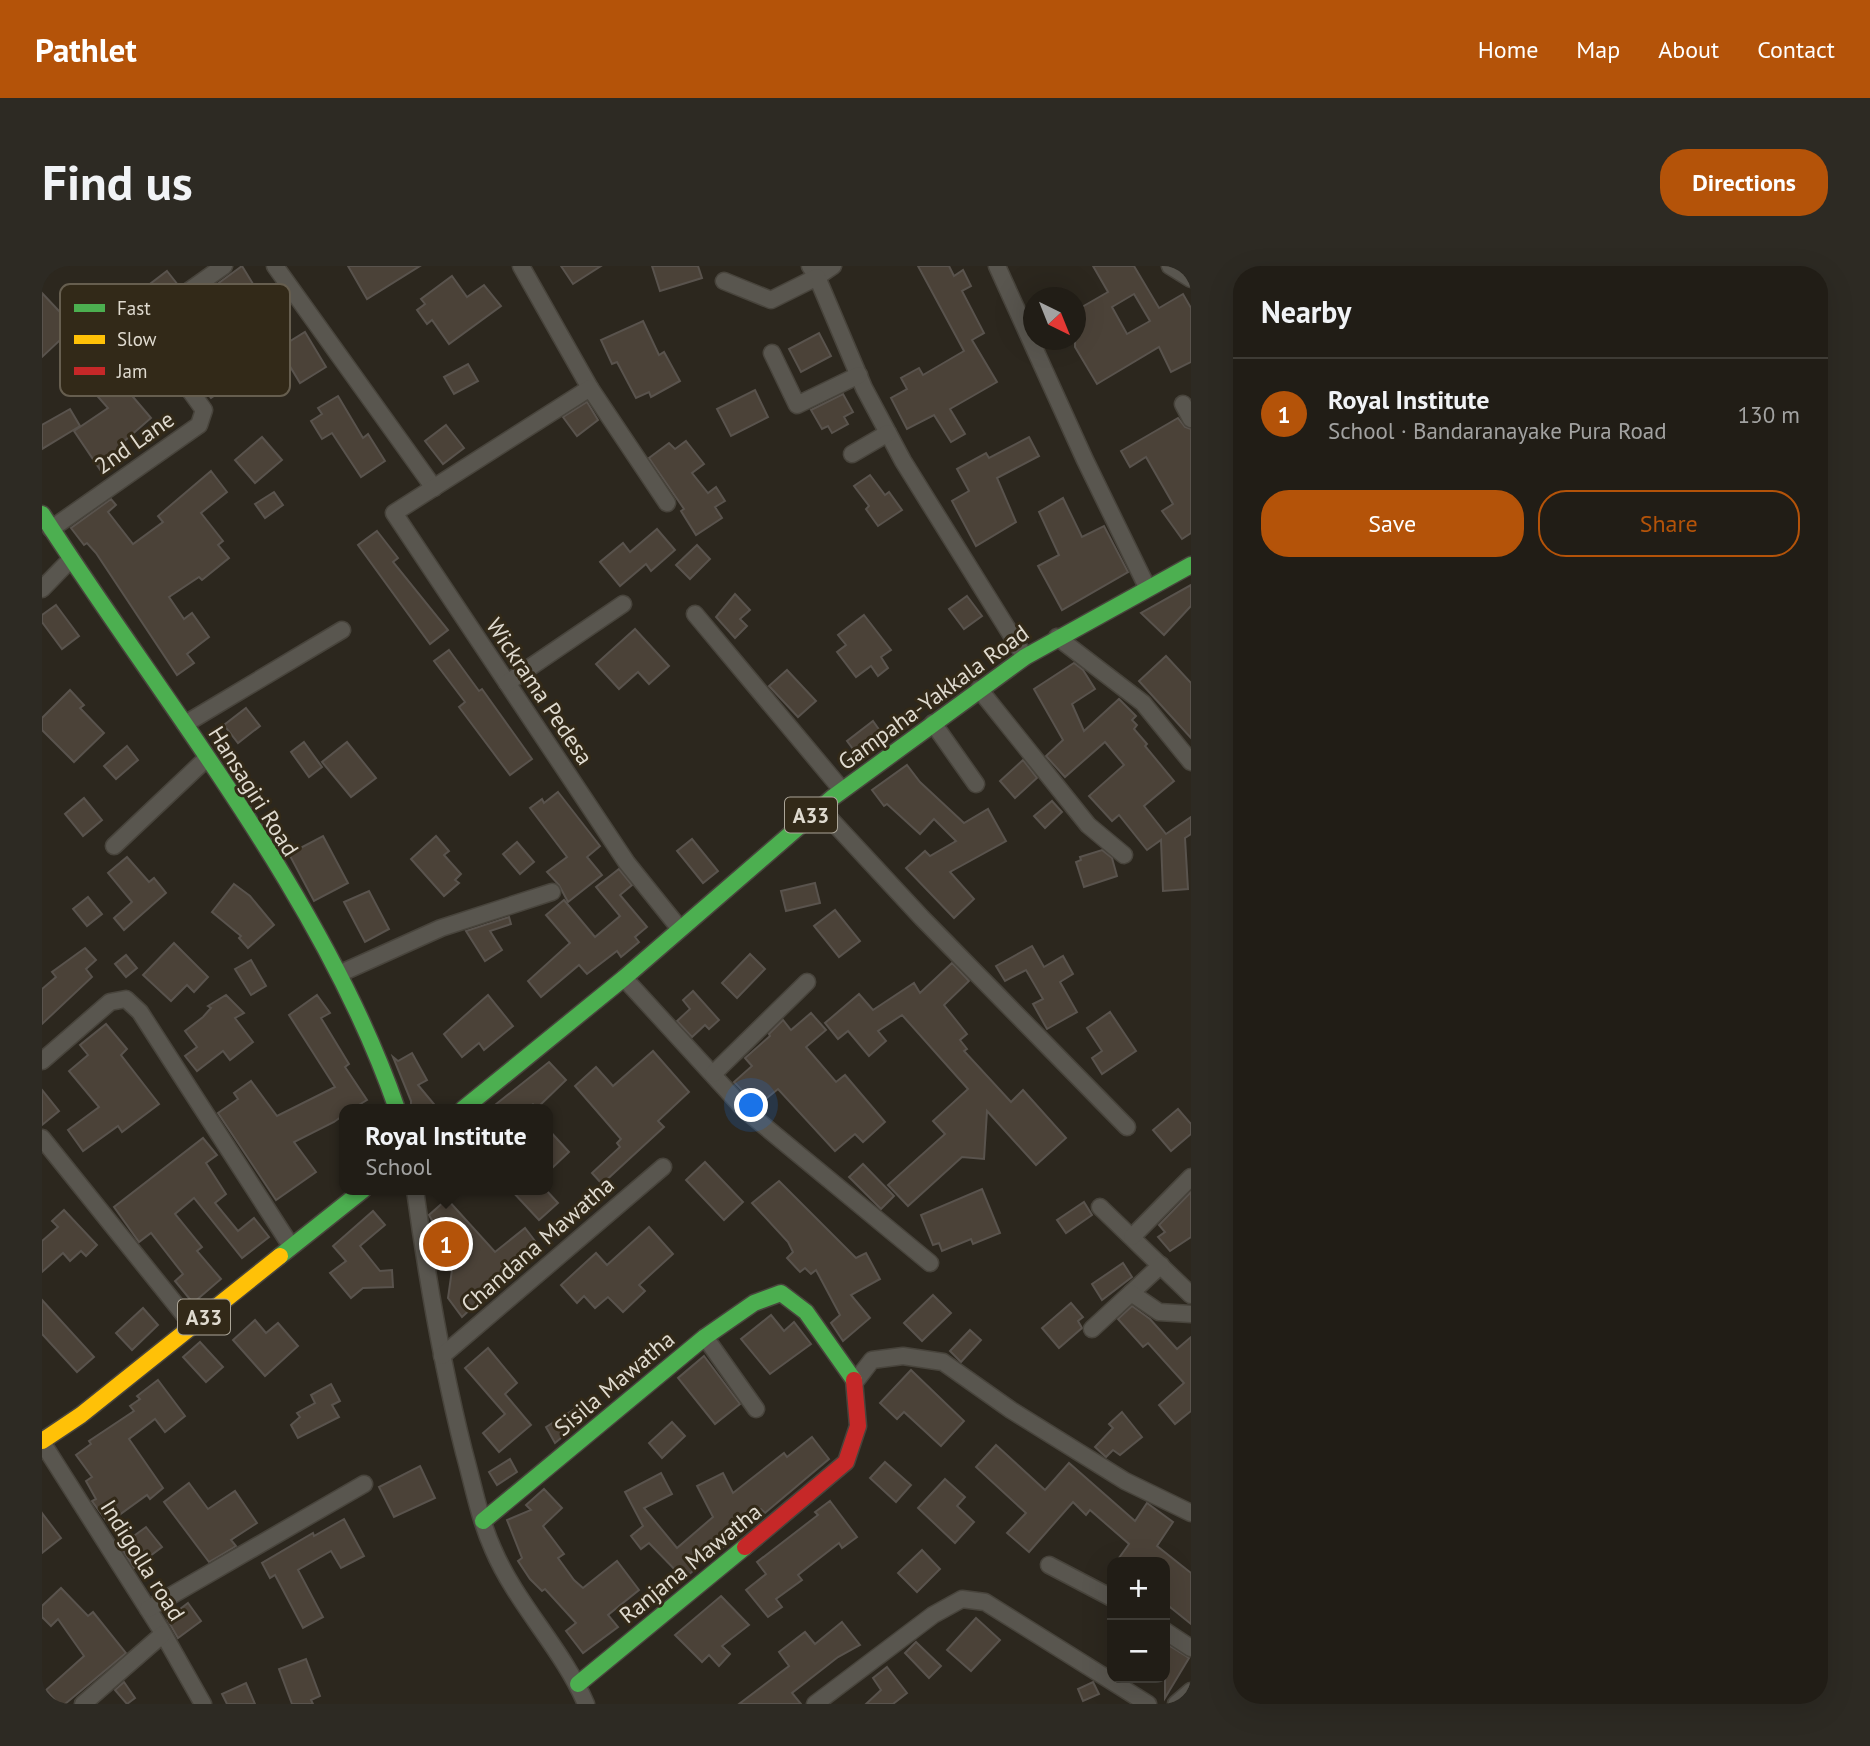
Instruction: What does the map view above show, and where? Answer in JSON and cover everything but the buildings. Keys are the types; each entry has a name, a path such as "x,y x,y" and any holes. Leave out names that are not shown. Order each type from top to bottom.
{"main road":[{"name":"Hansagiri Road","path":"42,514 207,758 341,973 371,1035 395,1104"},
{"name":"Gampaha-Yakkala Road","path":"469,1104 624,978 842,790 1025,657 1191,565"},
{"name":"A33","path":"42,1442 81,1415 357,1195"},
{"name":"Sisila Mawatha","path":"483,1521 705,1337 754,1303 781,1293 806,1312 855,1382"},
{"name":"Ranjana Mawatha","path":"578,1684 846,1462 858,1426 855,1382"}],"street":[{"name":"2nd Lane","path":"199,284 224,266"},
{"path":"275,266 288,284"},
{"path":"522,266 590,388 667,503"},
{"path":"724,281 771,300 813,272 833,266"},
{"path":"997,266 1085,460 1147,587"},
{"path":"1170,266 1191,279"},
{"path":"813,272 888,433 1025,657"},
{"path":"290,287 434,488 590,388"},
{"path":"772,354 797,405 859,375"},
{"name":"2nd Lane","path":"51,529 199,425 204,410 194,396"},
{"path":"1183,404 1191,419"},
{"path":"852,454 888,433"},
{"name":"Wickrama Pedesa","path":"434,488 394,513 627,863 680,929"},
{"path":"42,589 71,559"},
{"path":"507,683 623,604"},
{"path":"695,614 842,790"},
{"path":"184,724 342,630"},
{"path":"1057,637 1143,704 1191,762"},
{"path":"979,689 1088,825 1124,855"},
{"path":"933,723 976,784"},
{"path":"114,846 207,758"},
{"path":"820,808 922,918 1127,1127"},
{"path":"341,973 441,928 552,892"},
{"path":"624,978 774,1135 930,1263"},
{"path":"713,1074 807,982"},
{"path":"42,1061 110,1002 126,999 140,1012 291,1246"},
{"path":"42,1138 193,1326"},
{"name":"Chandana Mawatha","path":"442,1356 663,1167"},
{"path":"1132,1237 1191,1177"},
{"path":"416,1195 442,1356 483,1521 493,1550 518,1596 563,1657 586,1704"},
{"path":"1100,1207 1191,1295"},
{"path":"1093,1329 1161,1265"},
{"path":"1131,1293 1160,1312 1191,1314"},
{"path":"705,1337 756,1409"},
{"path":"855,1382 872,1360 903,1356 943,1362 1011,1410 1125,1481 1191,1513"},
{"name":"Indigolla road","path":"42,1442 148,1609 203,1704"},
{"path":"148,1609 364,1484"},
{"path":"1049,1565 1107,1595"},
{"path":"815,1704 933,1615 962,1599 985,1602 1148,1704"},
{"path":"83,1704 163,1634"},
{"path":"1170,1634 1191,1648"},
{"path":"1176,1704 1191,1691"}],"traffic: fast":[{"path":"42,514 238,802 284,877 328,953 366,1030 395,1104"},
{"path":"469,1104 624,978 832,798 1025,657 1191,565"},
{"path":"280,1256 357,1195"},
{"path":"483,1521 705,1337 754,1303 781,1293 806,1312 854,1380"},
{"path":"578,1684 745,1547"}],"traffic: slow":[{"path":"42,1441 81,1415 280,1256"}],"traffic: jam":[{"path":"745,1547 846,1462 858,1426 854,1380"}],"place":[{"name":"Royal Institute","path":"446,1244"}]}
